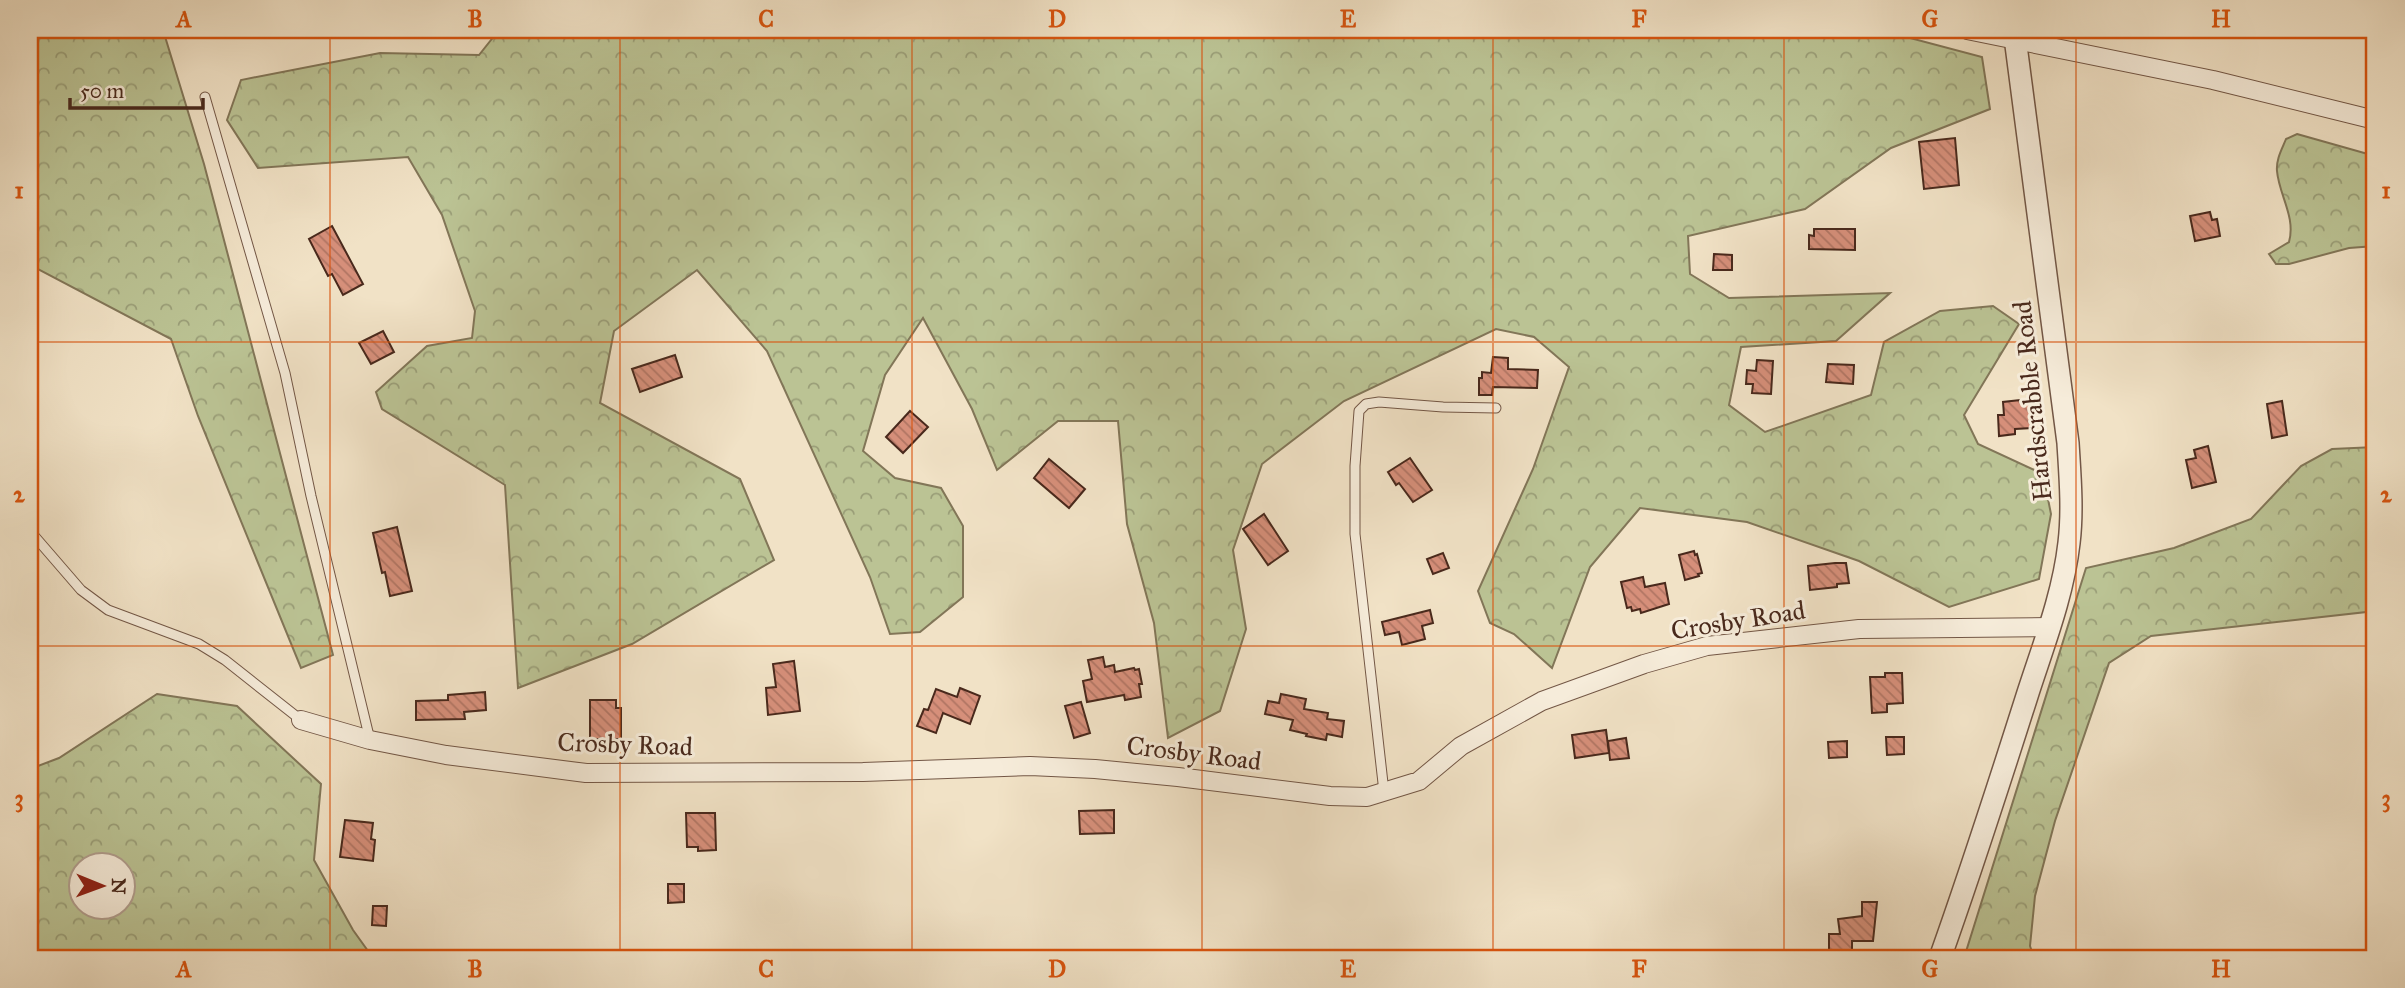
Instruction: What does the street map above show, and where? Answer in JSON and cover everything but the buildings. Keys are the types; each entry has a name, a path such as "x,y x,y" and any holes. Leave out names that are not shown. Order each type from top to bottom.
{"street":[{"path":"1967,30 2015,36 2213,80 2375,120"},
{"name":"Hardscrabble Road","path":"1940,958 1987,822 2049,627 2062,584 2069,542 2072,495 2063,401 2015,36"},
{"name":"Crosby Road","path":"301,720 370,740 446,755 586,773 863,772 1030,766 1178,776 1331,796 1367,797 1419,781 1461,746 1542,701 1644,664 1707,646 1859,629 2049,627"}],"lane":[{"path":"205,97 285,373 311,496 370,740"},
{"path":"1384,792 1355,534 1355,466 1359,411 1366,404 1379,402 1496,408"},
{"path":"30,531 81,590 108,610 199,644 225,660 301,720"}],"green space":[{"path":"30,30 163,30 204,164 333,655 301,668 198,416 171,339 30,265"},
{"path":"499,30 1880,30 1982,57 1990,109 1891,148 1805,209 1688,236 1690,274 1729,298 1890,293 1836,341 1741,347 1729,405 1765,432 1871,395 1884,342 1940,311 1993,306 2019,324 1964,415 1978,444 2043,474 2051,514 2039,579 1949,607 1859,561 1747,522 1640,508 1590,567 1552,668 1514,634 1490,623 1478,591 1533,469 1569,367 1534,337 1496,329 1344,401 1262,464 1233,550 1246,629 1220,711 1168,738 1154,623 1127,524 1118,421 1058,421 997,470 972,409 923,318 885,375 863,451 895,478 941,488 963,526 963,597 920,632 890,634 870,577 767,351 697,270 614,331 600,403 740,479 774,560 632,644 518,688 505,485 382,409 376,392 427,346 472,338 475,311 442,215 408,157 258,168 227,120 241,80 380,53 479,55"},
{"path":"2297,134 2375,156 2375,246 2349,248 2289,264 2276,264 2269,254 2289,242 2289,215 2278,180 2277,167 2286,139"},
{"path":"2375,447 2375,611 2151,636 2109,663 2055,821 2035,896 2030,946 2034,958 1964,958 2086,568 2174,548 2251,519 2301,466 2332,449"},
{"path":"157,694 237,706 321,784 314,860 353,930 373,958 30,958 30,769 59,758"}]}
